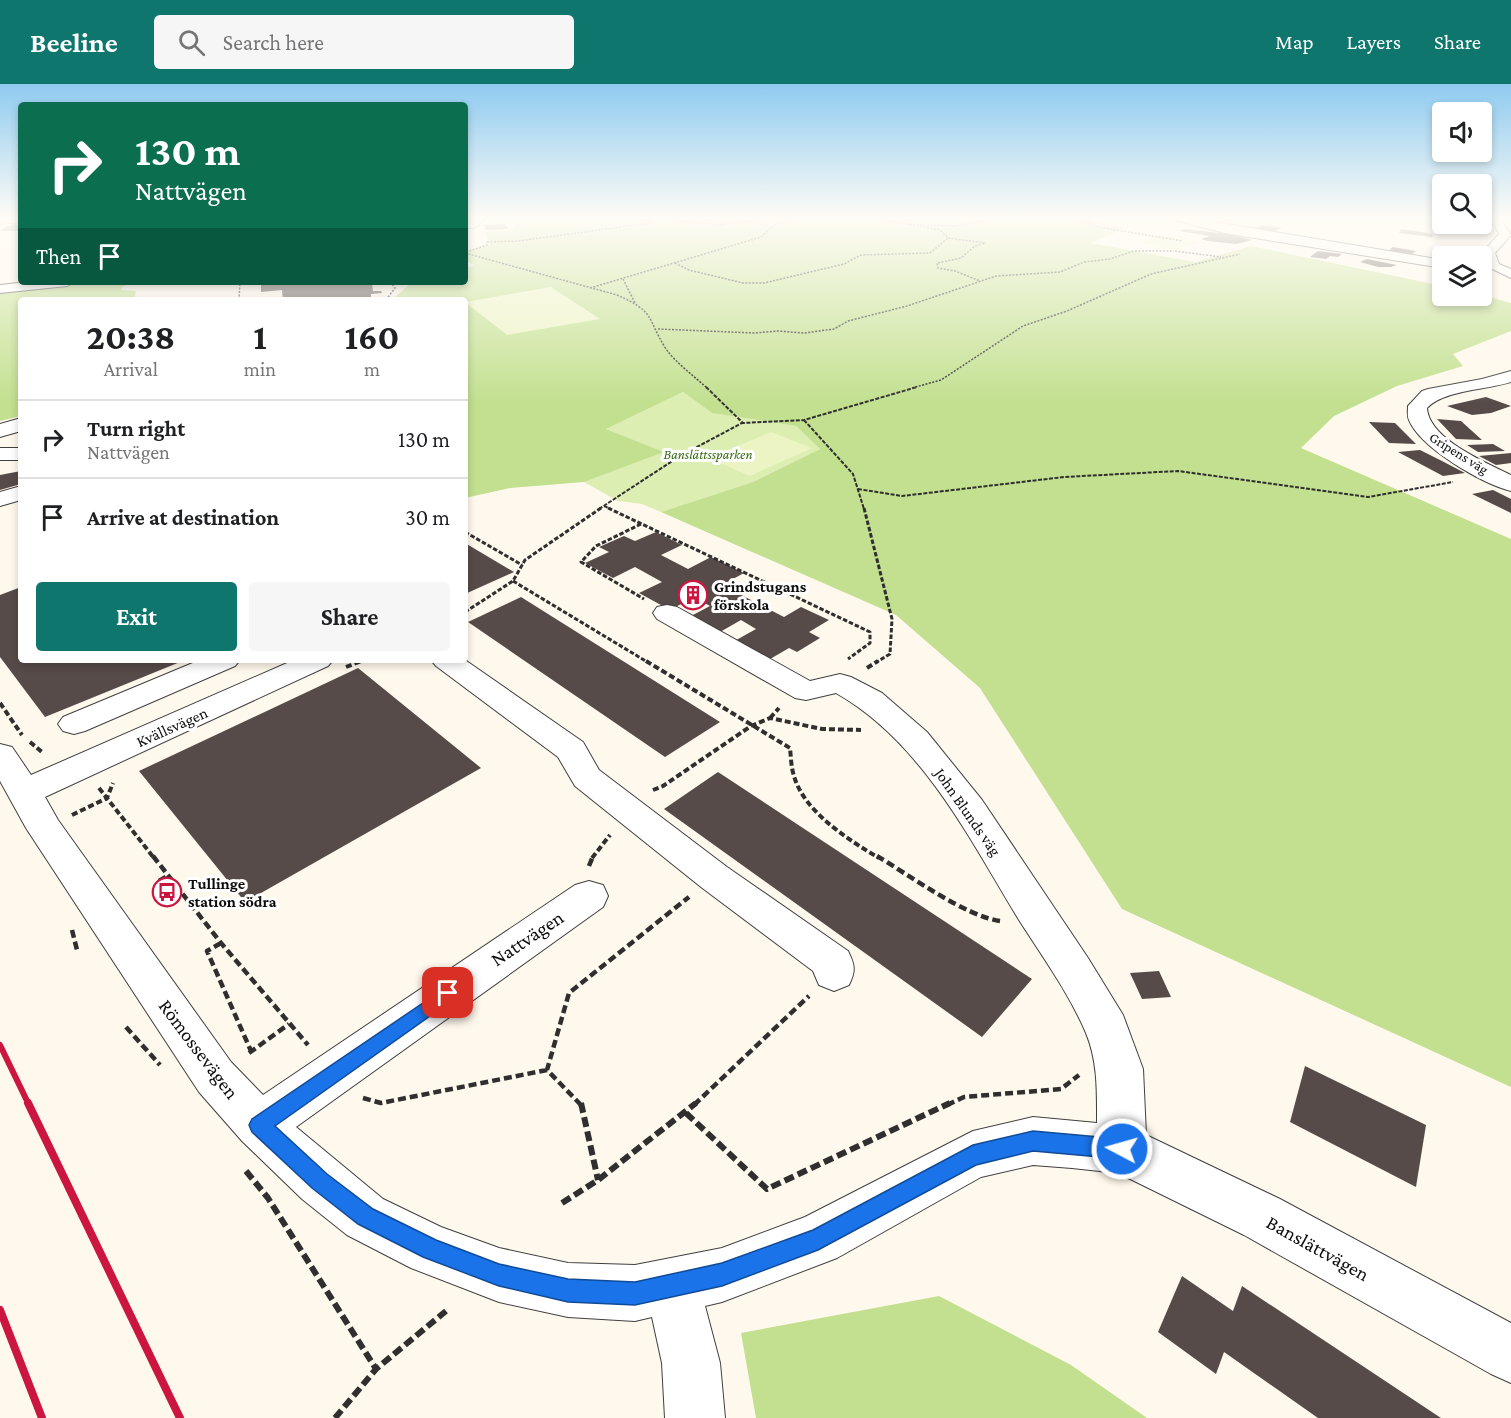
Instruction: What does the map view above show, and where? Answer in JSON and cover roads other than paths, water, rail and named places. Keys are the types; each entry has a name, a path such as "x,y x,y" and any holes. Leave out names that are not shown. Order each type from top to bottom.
{"street":[{"path":"1,283 18,283"},
{"name":"Gripens väg","path":"1511,376 1481,385 1434,393 1419,404 1416,414 1425,431 1440,443 1511,484"},
{"path":"0,431 18,425"},
{"path":"0,454 18,454"},
{"path":"0,499 18,494"},
{"name":"John Blunds väg","path":"667,612 806,691 840,683 871,700 916,739 969,809 1107,1029 1119,1069 1122,1149"},
{"path":"74,724 218,663"},
{"path":"450,663 571,750 587,778 714,877 833,963 834,973"},
{"name":"Kvällsvägen","path":"26,792 68,774 175,740 309,673"},
{"name":"Römossevägen","path":"0,755 26,792 45,828 214,1077 249,1143 320,1181 365,1217 430,1249 499,1275 568,1290 635,1293 722,1275 818,1239 973,1155 1033,1141 1122,1149"},
{"name":"Nattvägen","path":"249,1143 334,1074 589,896"},
{"name":"Banslättvägen","path":"1122,1149 1262,1217 1511,1354"},
{"path":"672,1285 691,1363 695,1418"}],"railway":[{"path":"0,1045 29,1105"},
{"path":"28,1103 180,1418"},
{"path":"0,1310 42,1418"}],"place":[{"name":"Grindstugans förskola","path":"693,595"},
{"name":"Tullinge station södra","path":"167,892"}],"park label":[{"name":"Banslättssparken","path":"708,454"}]}
